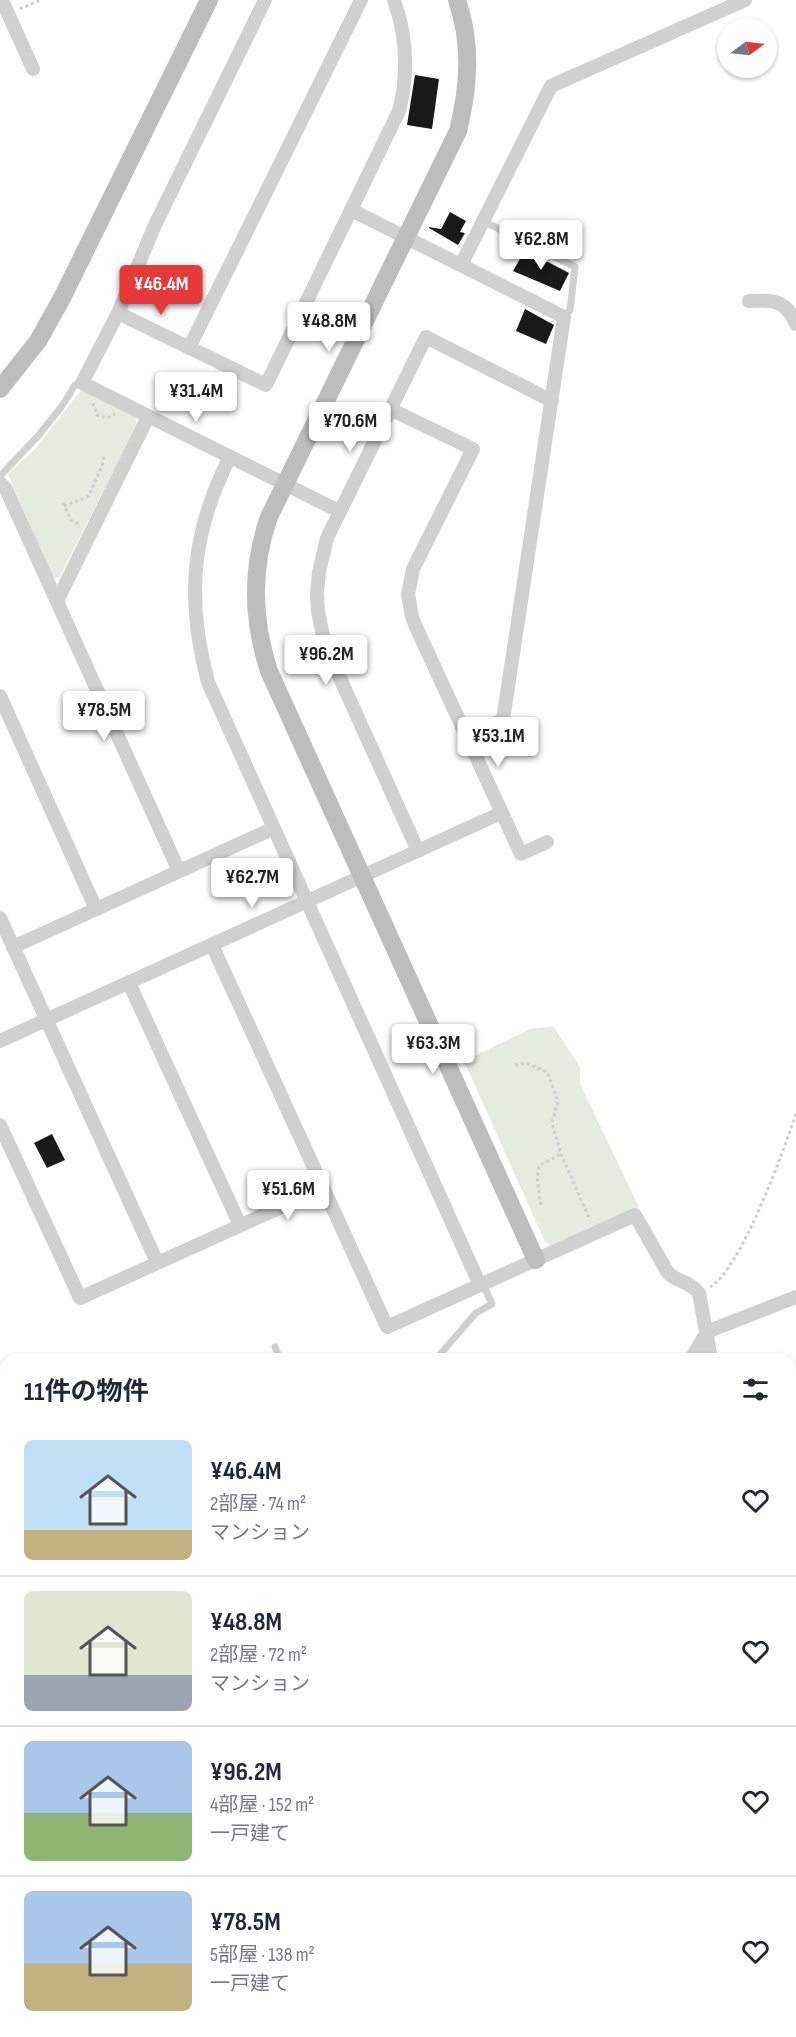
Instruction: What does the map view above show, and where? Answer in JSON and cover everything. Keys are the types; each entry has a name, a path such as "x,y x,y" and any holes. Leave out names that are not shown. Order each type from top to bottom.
{"street":[{"path":"2,0 33,69"},
{"path":"0,389 38,341 62,298 209,0"},
{"path":"265,0 155,225 118,313 82,383 339,511"},
{"path":"189,348 361,0"},
{"path":"118,313 266,385 393,126 404,92 406,65 405,42 394,0"},
{"path":"457,0 465,30 468,55 465,105 458,131 269,516 259,555 255,604 262,648 269,671 536,1260"},
{"path":"461,265 550,86 745,0"},
{"path":"351,210 564,317 503,720 466,735"},
{"path":"749,302 776,302 788,308 796,324"},
{"path":"418,851 332,661 320,628 317,594 319,572 327,538 426,337 552,401"},
{"path":"390,409 473,450 413,569 408,594 412,617 521,854 548,842"},
{"path":"57,601 147,417"},
{"path":"230,457 209,503 200,540 194,584 196,629 200,654 211,690 481,1284"},
{"path":"0,483 6,489 179,871"},
{"path":"0,696 96,909"},
{"path":"0,1041 501,813"},
{"path":"13,947 273,829"},
{"path":"0,918 157,1262"},
{"path":"212,945 387,1327 635,1215 668,1273 693,1286 699,1293 710,1353"},
{"path":"129,983 240,1225"},
{"path":"0,1125 80,1298 323,1188"},
{"path":"694,1353 705,1335 714,1329 796,1297"}],"lane":[{"path":"483,220 575,267 570,310 564,317"},
{"path":"0,476 38,436 75,386 82,383"},
{"path":"441,1353 476,1313 492,1304 481,1284"},
{"path":"275,1347 278,1353"}],"path":[{"path":"18,10 40,0"},
{"path":"84,528 72,520 64,505 88,496 103,463 104,454"},
{"path":"515,1065 526,1063 547,1072 558,1101 552,1123 561,1154 596,1233"},
{"path":"699,1293 715,1284 740,1247 777,1170 796,1113"},
{"path":"541,1205 537,1179 539,1166 561,1154"}],"shaded area":[{"path":"88,389 135,417 137,425 59,578 53,578 8,474 36,448 81,390"},
{"path":"553,1026 580,1067 580,1084 639,1207 551,1245 545,1242 464,1061 530,1029"}],"building":[{"path":"415,75 439,79 432,129 407,125"},
{"path":"450,212 466,221 460,232 465,233 458,245 429,228 441,229"},
{"path":"525,250 569,273 560,291 513,271"},
{"path":"525,309 554,325 546,344 516,331"},
{"path":"52,1134 65,1160 47,1168 34,1143"}]}
